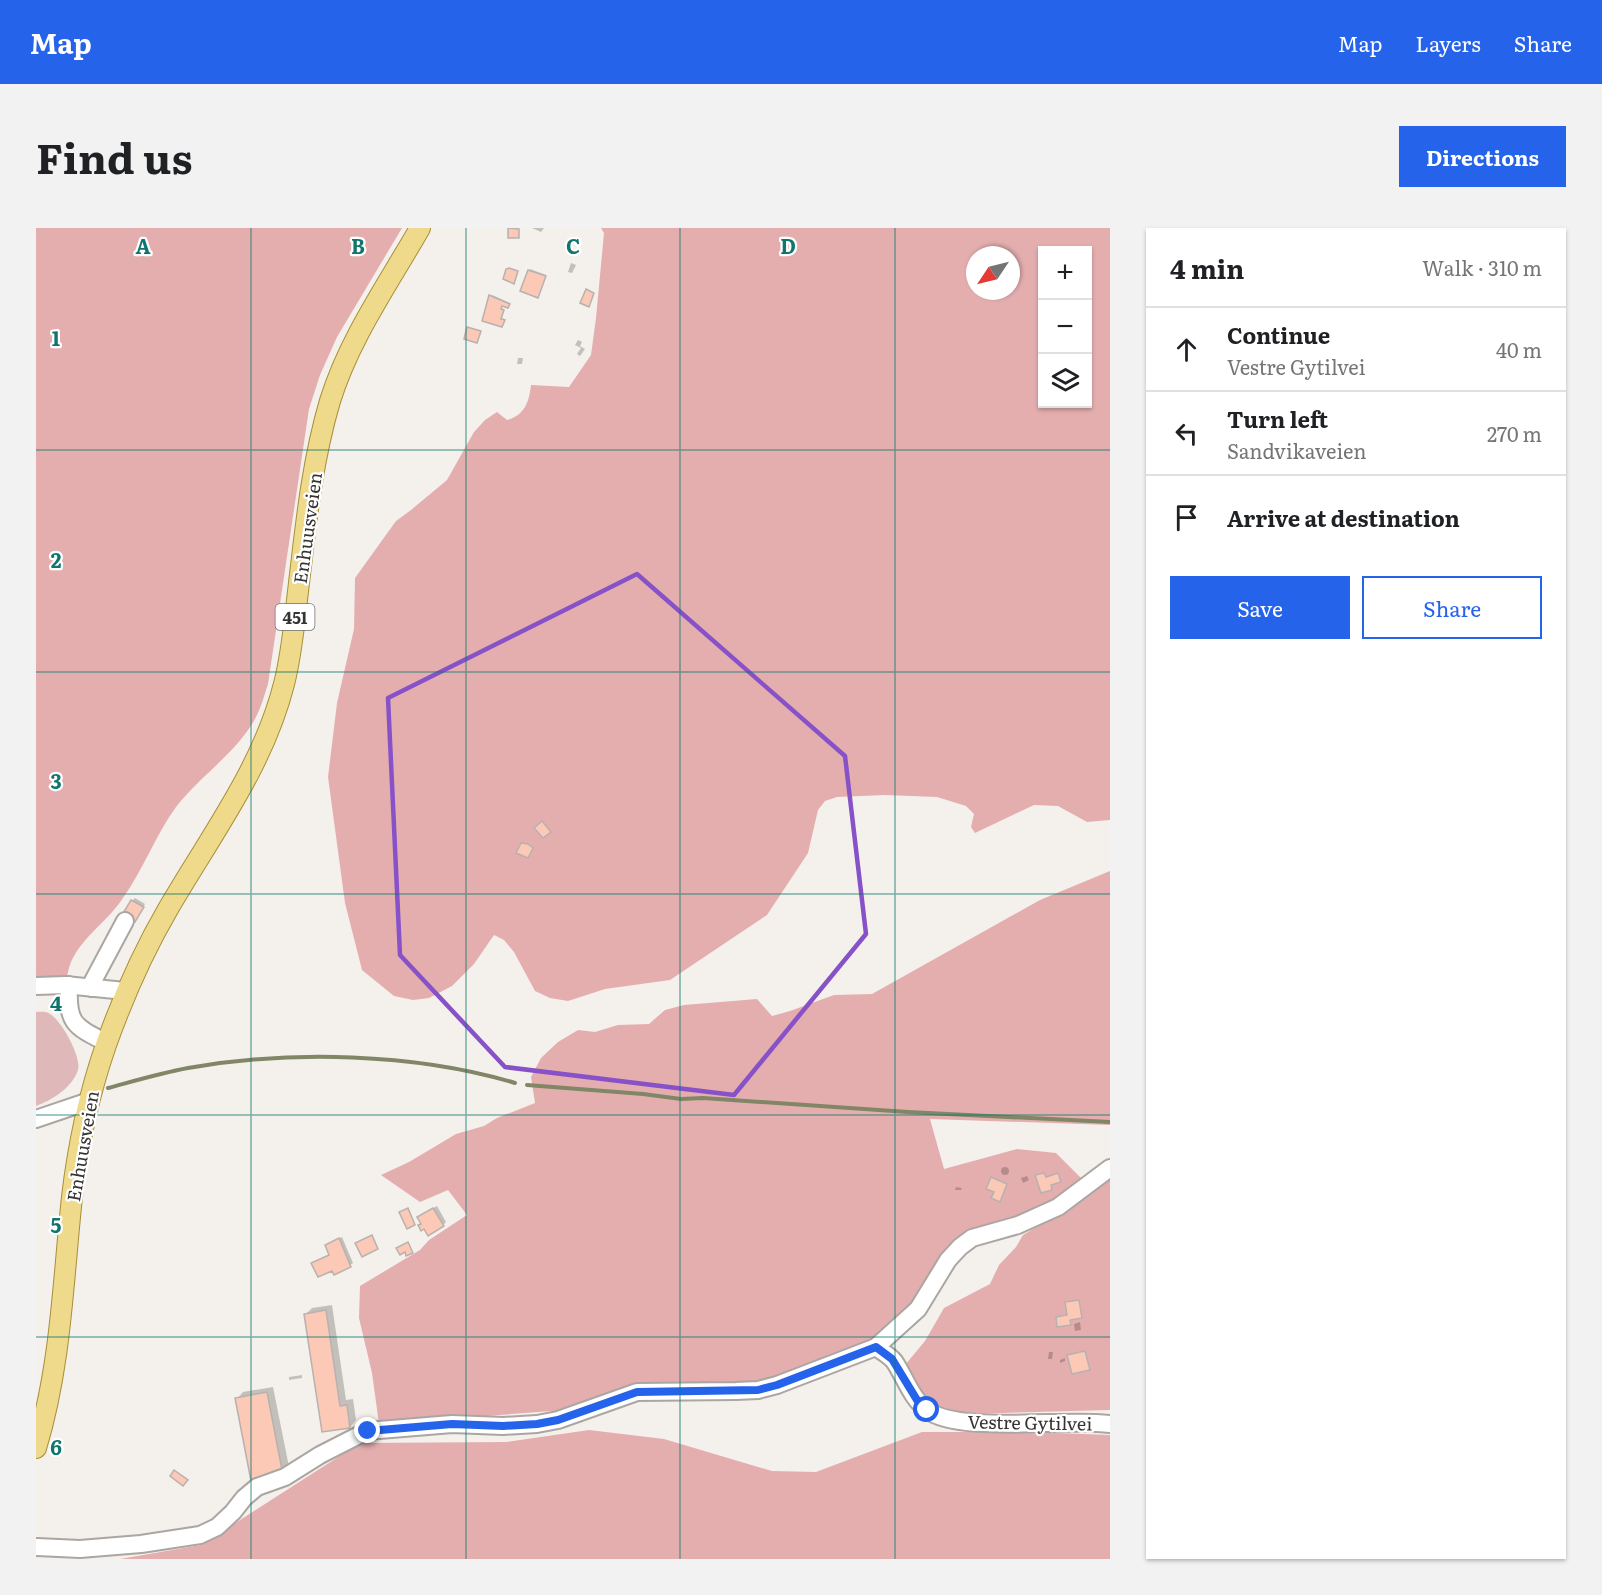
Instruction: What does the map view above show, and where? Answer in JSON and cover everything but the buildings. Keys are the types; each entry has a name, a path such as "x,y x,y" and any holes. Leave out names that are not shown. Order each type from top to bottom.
{"main road":[{"name":"Enhuusveien","path":"36,1448 47,1407 56,1354 72,1195 88,1101 125,991 167,910 241,789 264,743 284,683 317,454 330,400 359,333 420,228"}],"street":[{"path":"92,988 93,981 125,921"},
{"path":"36,986 69,985 125,991"},
{"path":"69,985 68,1007 73,1020 86,1032 107,1043"},
{"path":"36,1119 88,1101"},
{"path":"38,1550 141,1544 200,1535 217,1527 233,1512 243,1498 257,1487 285,1477 320,1455 368,1431 452,1424 503,1426 537,1424 558,1420 637,1392 758,1390 777,1385 876,1347 918,1309 948,1260 960,1246 972,1238 1018,1225 1058,1207 1110,1168"},
{"name":"Vestre Gytilvei","path":"876,1347 892,1359 917,1400 937,1416 957,1421 982,1423 1078,1422 1110,1425"}],"highlighted area":[{"path":"637,574 845,756 866,934 734,1095 505,1067 400,955 388,698"}],"shaded area":[{"path":"36,228 402,228 337,337 320,375 309,409 268,684 257,715 238,743 176,807 123,898 76,953 65,985 36,985"},
{"path":"601,228 1110,228 1110,820 1087,822 1058,806 1034,805 975,833 971,827 974,814 966,806 937,797 885,795 837,797 825,801 818,810 808,853 767,915 670,980 605,989 568,1001 550,998 535,991 514,952 504,940 494,935 474,964 452,986 429,998 413,1000 394,996 362,970 345,903 328,777 337,703 354,629 355,578 396,521 447,480 474,432 485,420 497,412 507,420 518,415 525,407 531,385 569,387 591,355 604,233"},
{"path":"1110,871 1110,1125 930,1119 944,1169 1017,1149 1056,1153 1081,1178 1052,1208 974,1229 913,1303 857,1354 767,1385 634,1390 579,1409 379,1424 372,1373 359,1318 360,1286 420,1250 429,1240 467,1215 448,1190 420,1202 381,1175 409,1162 456,1134 484,1126 497,1118 535,1103 531,1077 541,1058 558,1042 578,1030 595,1032 618,1025 649,1024 665,1010 684,1005 757,999 772,1016 834,995 872,994 1040,900"},
{"path":"36,1012 48,1013 60,1023 74,1048 78,1070 66,1088 55,1097 36,1106"},
{"path":"1110,1175 1110,1410 965,1414 927,1402 905,1365 925,1341 944,1308 990,1284 999,1265 1016,1247 1023,1235 1065,1210"},
{"path":"589,1430 664,1439 772,1471 816,1472 922,1432 1110,1435 1110,1559 120,1559 201,1545 360,1443 507,1442"}],"waterway":[{"path":"108,1088 188,1068 227,1062 310,1057 394,1060 436,1065 515,1083"},
{"path":"527,1085 681,1099 703,1098 908,1112 1110,1122"}],"route":[{"path":"368,1431 452,1424 503,1426 537,1424 558,1420 637,1392 758,1390 777,1385 876,1347 892,1359 917,1400 927,1410"}]}
